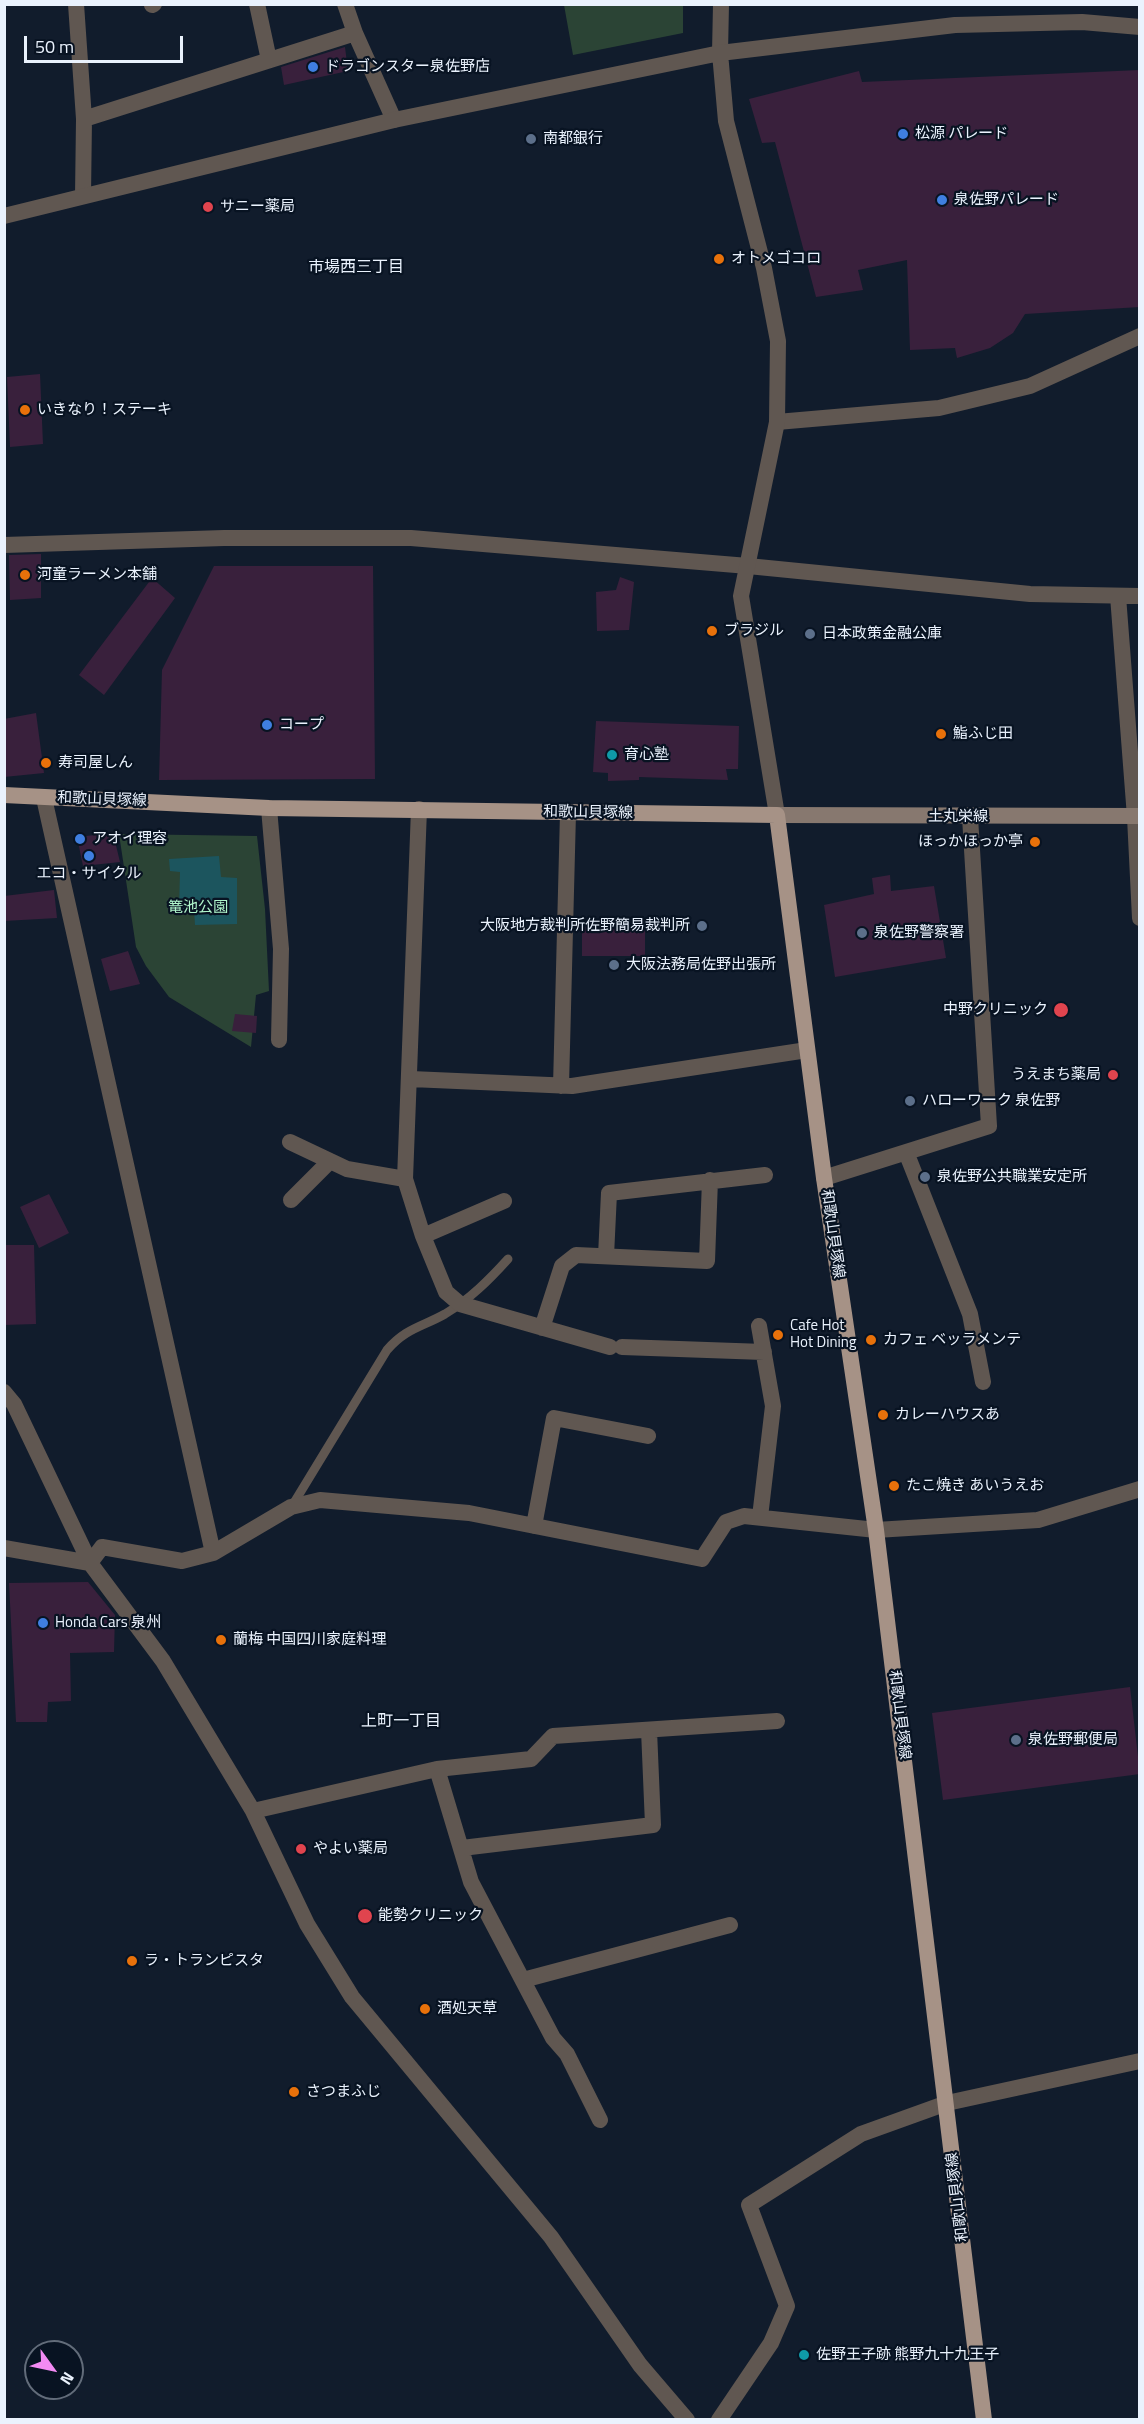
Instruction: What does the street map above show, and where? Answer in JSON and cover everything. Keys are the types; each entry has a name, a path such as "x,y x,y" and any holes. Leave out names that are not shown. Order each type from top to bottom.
{"main road":[{"name":"和歌山貝塚線","path":"4,795 269,808 777,815 824,1178 876,1530 984,2420"},
{"name":"土丸栄線","path":"777,815 1137,816"}],"street":[{"path":"76,4 84,118 83,196"},
{"path":"257,4 269,60"},
{"path":"345,4 355,33 393,120"},
{"path":"721,4 720,53 726,121 764,268 778,341 777,422 741,596 777,815"},
{"path":"4,216 393,120 720,53 956,25 1082,22 1140,27"},
{"path":"84,118 355,33"},
{"path":"777,422 939,408 1030,386 1140,336"},
{"path":"4,545 224,538 411,538 748,566 1030,594 1140,596"},
{"path":"1118,596 1137,816 1140,918"},
{"path":"44,798 213,1553"},
{"path":"269,808 281,949 279,1040"},
{"path":"419,809 411,1079 405,1179 423,1236 446,1292 460,1304 616,1347 764,1352"},
{"path":"561,1086 568,813"},
{"path":"824,1178 989,1126 970,817"},
{"path":"411,1079 561,1086 807,1050"},
{"path":"290,1142 347,1169 405,1179"},
{"path":"906,1152 970,1314 983,1382"},
{"path":"291,1200 330,1161"},
{"path":"606,1256 609,1193 765,1175"},
{"path":"542,1328 562,1266 576,1255 707,1261 710,1180"},
{"path":"423,1236 504,1201"},
{"path":"759,1326 773,1407 760,1517"},
{"path":"4,1392 14,1404 90,1563 163,1661 252,1811 307,1924 352,1997 551,2237 640,2365 687,2420"},
{"path":"534,1526 554,1418 648,1437"},
{"path":"90,1563 102,1547 182,1561 213,1553 291,1506 320,1500 469,1513 702,1559 726,1522 744,1516 876,1530 1038,1520 1140,1489"},
{"path":"4,1548 90,1563"},
{"path":"252,1811 437,1769 531,1759 553,1736 777,1722"},
{"path":"462,1848 653,1825 650,1730"},
{"path":"437,1769 471,1882 553,2038 567,2054 600,2120"},
{"path":"522,1980 730,1925"},
{"path":"719,2420 771,2343 787,2306 749,2205 861,2134 947,2103 1140,2061"}],"lane":[{"path":"291,1506 387,1350 400,1334 443,1315 460,1304 488,1282 508,1259"}],"green space":[{"path":"564,5 683,5 683,33 573,55"},
{"name":"篭池公園","path":"119,834 257,836 265,909 269,991 256,995 251,1047 169,997 146,966 136,947"}],"shaded area":[{"path":"219,856 221,877 237,878 237,924 195,925 194,909 179,909 180,872 170,871 169,859"}],"building":[{"path":"345,47 348,71 284,85 281,67"},
{"path":"1140,70 1140,307 1025,314 1013,333 990,348 957,358 955,348 910,350 907,260 858,270 863,290 816,297 775,142 762,143 749,99 859,71 862,82"},
{"name":"いきなり！ステーキ","path":"40,374 43,444 10,447 7,377"},
{"name":"河童ラーメン本舗","path":"41,554 41,598 10,600 9,555"},
{"name":"コープ","path":"214,566 373,566 375,779 159,780 162,670"},
{"path":"620,577 634,582 629,630 597,631 596,592 616,590"},
{"path":"152,578 175,598 104,695 79,675"},
{"path":"36,713 44,773 4,777 4,719"},
{"path":"596,721 739,726 738,769 726,769 728,780 639,777 639,780 608,781 608,773 593,772"},
{"path":"113,833 120,862 83,866 77,837"},
{"path":"890,875 891,891 934,886 946,958 835,977 824,905 874,894 872,878"},
{"path":"54,890 57,918 4,921 4,896"},
{"path":"645,925 645,956 582,956 582,926"},
{"path":"128,951 140,984 110,991 101,959"},
{"path":"235,1014 257,1016 256,1033 232,1031"},
{"path":"49,1194 69,1233 39,1248 20,1207"},
{"path":"5,1245 34,1245 36,1324 4,1325"},
{"path":"88,1582 115,1615 114,1652 70,1653 71,1701 48,1702 47,1722 16,1722 9,1583"},
{"path":"1130,1687 1140,1774 943,1800 932,1713"}],"place":[{"name":"ドラゴンスター泉佐野店","path":"313,67"},
{"name":"松源 パレード","path":"903,134"},
{"name":"南都銀行","path":"531,139"},
{"name":"泉佐野パレード","path":"942,200"},
{"name":"サニー薬局","path":"208,207"},
{"name":"オトメゴコロ","path":"719,259"},
{"name":"いきなり！ステーキ","path":"25,410"},
{"name":"河童ラーメン本舗","path":"25,575"},
{"name":"ブラジル","path":"712,631"},
{"name":"日本政策金融公庫","path":"810,634"},
{"name":"コープ","path":"267,725"},
{"name":"鮨ふじ田","path":"941,734"},
{"name":"育心塾","path":"612,755"},
{"name":"寿司屋しん","path":"46,763"},
{"name":"アオイ理容","path":"80,839"},
{"name":"ほっかほっか亭","path":"1035,842"},
{"name":"エコ・サイクル","path":"89,856"},
{"name":"大阪地方裁判所佐野簡易裁判所","path":"702,926"},
{"name":"泉佐野警察署","path":"862,933"},
{"name":"大阪法務局佐野出張所","path":"614,965"},
{"name":"中野クリニック","path":"1061,1010"},
{"name":"うえまち薬局","path":"1113,1075"},
{"name":"ハローワーク 泉佐野","path":"910,1101"},
{"name":"泉佐野公共職業安定所","path":"925,1177"},
{"name":"Cafe Hot Hot Dining","path":"778,1335"},
{"name":"カフェ ベッラメンテ","path":"871,1340"},
{"name":"カレーハウスあ","path":"883,1415"},
{"name":"たこ焼き あいうえお","path":"894,1486"},
{"name":"Honda Cars 泉州","path":"43,1623"},
{"name":"蘭梅 中国四川家庭料理","path":"221,1640"},
{"name":"泉佐野郵便局","path":"1016,1740"},
{"name":"やよい薬局","path":"301,1849"},
{"name":"能勢クリニック","path":"365,1916"},
{"name":"ラ・トランピスタ","path":"132,1961"},
{"name":"酒処天草","path":"425,2009"},
{"name":"さつまふじ","path":"294,2092"},
{"name":"佐野王子跡 熊野九十九王子","path":"804,2355"}],"district":[{"name":"市場西三丁目","path":"356,268"},
{"name":"上町一丁目","path":"401,1722"}]}
